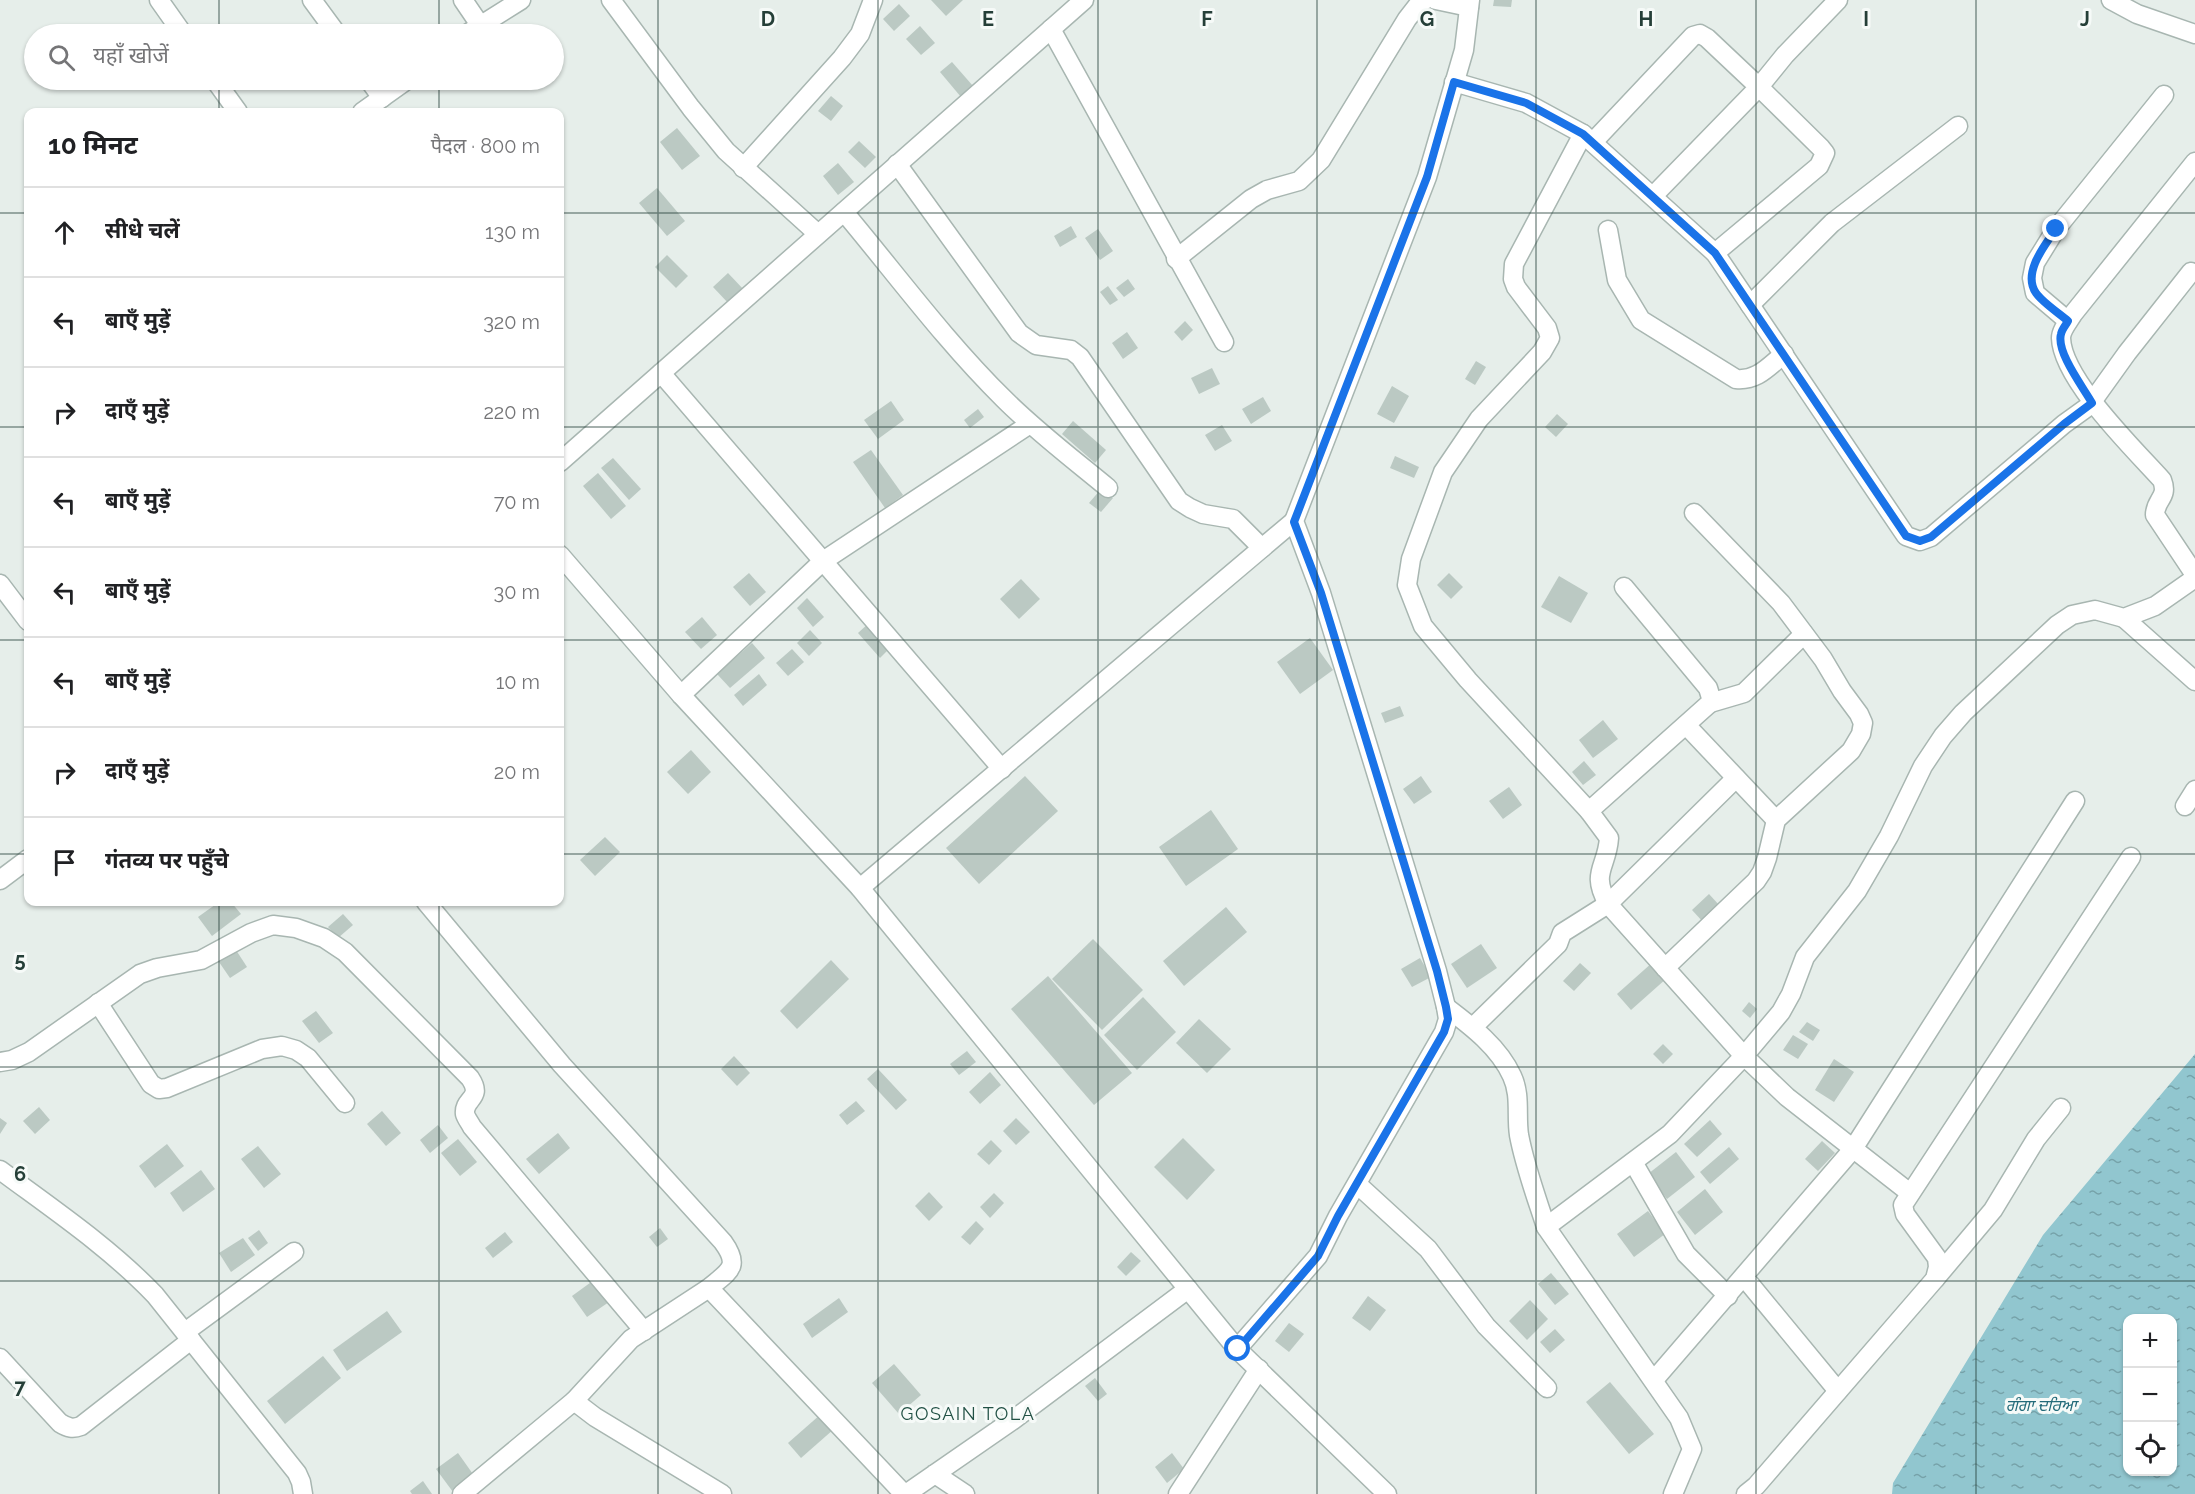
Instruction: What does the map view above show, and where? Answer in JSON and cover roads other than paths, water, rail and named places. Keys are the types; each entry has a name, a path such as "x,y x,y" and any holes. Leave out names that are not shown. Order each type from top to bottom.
{"street":[{"path":"159,0 176,24"},
{"path":"312,0 330,24"},
{"path":"464,0 472,24"},
{"path":"483,24 521,0"},
{"path":"610,0 691,108 743,168 818,234"},
{"path":"743,168 842,58 860,34 873,0"},
{"path":"564,458 1084,0"},
{"path":"1176,258 1251,199 1267,190 1299,181 1311,172 1321,160 1407,19 1425,0"},
{"path":"860,888 1294,522 1427,177 1464,50 1469,4 1436,0"},
{"path":"1653,196 1838,0"},
{"path":"2111,0 2133,5 2195,34"},
{"path":"1051,29 1224,342"},
{"path":"1715,253 1819,166 1825,153 1707,38 1700,34 1693,36 1588,138 1514,264 1516,287 1547,328 1550,338 1542,352 1479,419 1443,472 1411,559 1407,585 1423,626 1468,680 1589,811 1609,838 1598,881 1608,904 1744,1056 1787,1097 1910,1193"},
{"path":"1454,82 1526,103 1588,138 1715,253 1906,536 1920,541 1931,537 2092,403 2127,353 2191,272"},
{"path":"222,90 235,108"},
{"path":"376,90 382,98"},
{"path":"368,108 393,90"},
{"path":"2068,321 2035,293 2032,278 2035,263 2056,229 2164,95"},
{"path":"1750,305 1832,223 1958,126"},
{"path":"2124,618 2155,606 2195,577 2155,515 2156,507 2165,489 2162,480 2092,403 2066,358 2061,332 2195,162"},
{"path":"897,164 1019,333 1036,345 1071,350 1080,357 1179,501 1203,514 1233,519 1262,549"},
{"path":"844,212 977,371 1030,424 1108,488"},
{"path":"1608,230 1617,280 1641,320 1736,379 1748,380 1756,377 1784,354"},
{"path":"661,373 1002,769"},
{"path":"681,695 823,561 1030,424"},
{"path":"1665,968 1756,880 1767,858 1776,820 1851,751 1861,734 1863,723 1823,659 1781,603 1694,513"},
{"path":"1238,1349 1318,1256 1444,1032 1448,1019 1389,811 1321,593 1294,522"},
{"path":"564,560 681,695 860,888 1238,1349 1387,1494"},
{"path":"0,584 24,616"},
{"path":"1624,587 1708,688 1712,698 1710,703"},
{"path":"1546,1227 1670,1134 1744,1056 1781,1012 1791,994 1804,957 1857,891 1889,836 1923,766 1943,736 1963,713 2056,625 2072,615 2095,610 2124,618 2195,681"},
{"path":"1589,811 1710,703 1744,693 1804,633"},
{"path":"1686,724 1776,820"},
{"path":"1473,1028 1558,944 1562,933 1608,904 1736,778"},
{"path":"2185,806 2195,790"},
{"path":"1654,1380 1853,1149 2075,801"},
{"path":"1935,1279 1938,1267 1937,1258 1905,1214 1903,1205 2131,857"},
{"path":"0,880 24,862"},
{"path":"429,906 562,1065 728,1248 733,1262 728,1272 709,1288 631,1339 574,1401 462,1494"},
{"path":"0,1062 12,1060 29,1052 140,974 157,968 201,960 251,933 273,926 296,928 324,938 345,952 470,1078 475,1086 475,1095 466,1107 465,1115 472,1127 644,1330"},
{"path":"98,1003 151,1084 159,1089 167,1088 262,1049 282,1046 296,1050 308,1058 345,1103"},
{"path":"1446,1007 1473,1028 1505,1063 1513,1077 1518,1092 1518,1132 1527,1170 1546,1227 1679,1418 1692,1449 1673,1494"},
{"path":"1746,1494 1756,1486 1838,1392 1993,1210 2036,1139 2061,1108"},
{"path":"1633,1162 1686,1254 1728,1296"},
{"path":"0,1170 100,1244 129,1268 155,1295 297,1473 303,1494"},
{"path":"1357,1184 1428,1249 1486,1326 1547,1388"},
{"path":"0,1358 60,1423 67,1428 81,1426 188,1336 294,1252"},
{"path":"1744,1277 1838,1392"},
{"path":"709,1288 905,1494 1013,1420 1188,1289"},
{"path":"1178,1494 1259,1369"},
{"path":"574,1401 595,1417 722,1494"},
{"path":"935,1474 965,1494"}],"water":[{"name":"ਗੰਗਾ ਦਰਿਆ","path":"2195,1054 2195,1494 1892,1494 1893,1483 2043,1235"}],"district":[{"name":"GOSAIN TOLA","path":"968,1414"}]}
